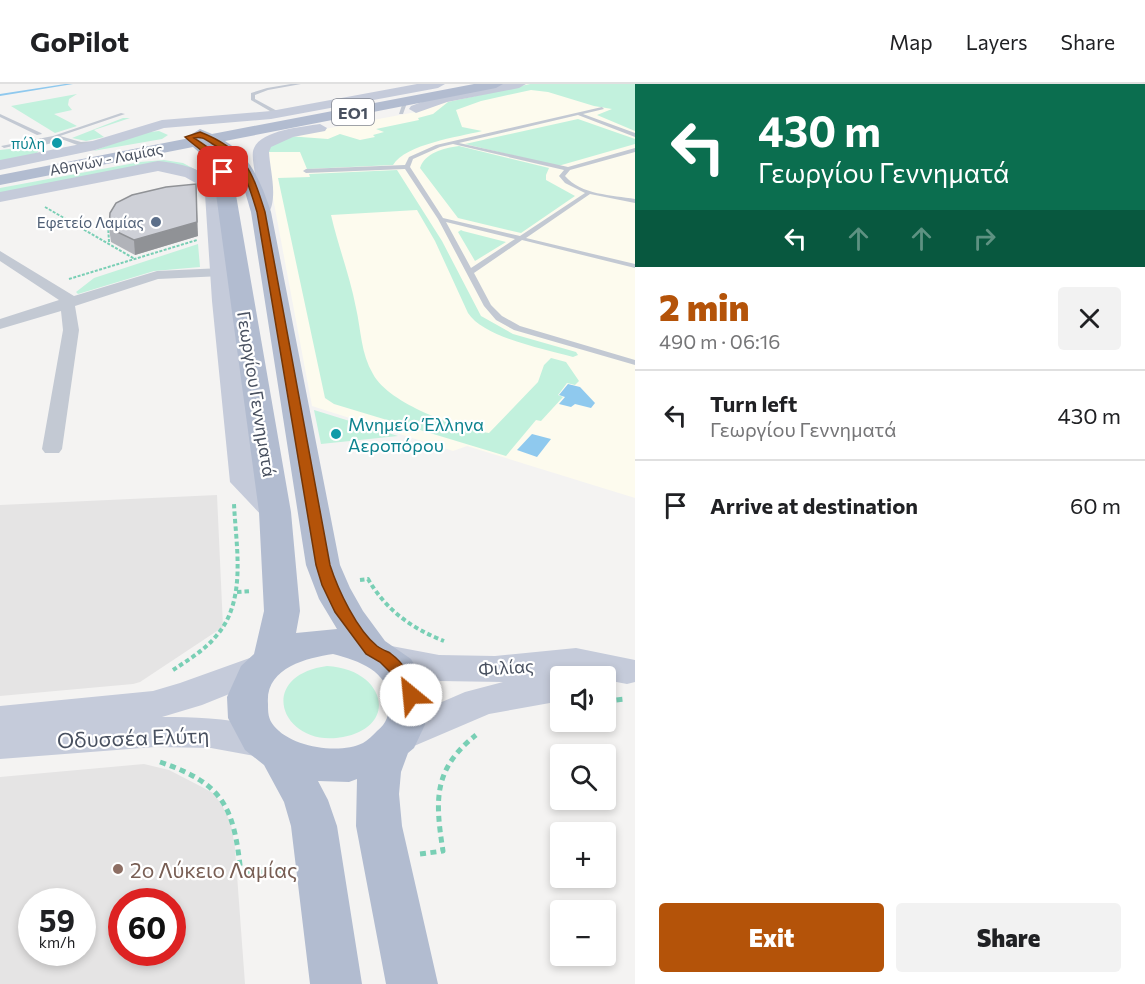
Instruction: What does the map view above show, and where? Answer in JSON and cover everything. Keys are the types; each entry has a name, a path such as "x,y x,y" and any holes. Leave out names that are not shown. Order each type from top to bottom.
{"main road":[{"name":"Αθηνών - Λαμίας","path":"0,182 462,84"},
{"name":"Αθηνών - Λαμίας","path":"0,174 331,116 403,108 496,84"},
{"path":"249,172 246,150 250,144 270,133 311,120"},
{"name":"Γεωργίου Γεννηματά","path":"199,138 233,154 249,172 261,212 323,565 329,585 340,608 379,654 403,675 411,695 411,716 394,742 379,772 377,794 379,826 412,984"},
{"name":"Γεωργίου Γεννηματά","path":"199,138 220,162 226,190 275,513 282,590 279,634 267,662 249,684 246,704 251,724 272,747 306,800 314,826 336,984"},
{"path":"0,182 127,160 165,158 184,159 202,166 216,177 226,190"},
{"path":"267,662 294,646 320,641 346,642 379,654"},
{"path":"272,747 310,764 345,765 361,761 394,742"}],"street":[{"path":"0,165 45,146 106,141 168,123 277,113 438,84"},
{"path":"261,212 266,190 258,155 259,148 265,142 284,134 367,119 403,108 519,84"},
{"path":"168,123 199,138"},
{"path":"10,195 146,167 175,168 197,176 213,190 245,482 275,513"},
{"path":"0,255 47,286 67,303 69,309 71,330 52,449"},
{"path":"0,324 161,274 222,272"},
{"name":"Φιλίας","path":"379,654 449,669 495,669 576,661 628,681"},
{"name":"Οδυσσέα Ελύτη","path":"0,743 189,695 267,662"},
{"name":"Φιλίας","path":"394,742 479,702 506,694 550,688"},
{"name":"Οδυσσέα Ελύτη","path":"0,721 152,706 211,733 272,747"}],"lane":[{"path":"277,113 253,100 253,94 262,90 299,84"},
{"path":"407,167 411,158 420,153 451,143 602,108"},
{"path":"579,113 635,135"},
{"path":"45,146 49,137 123,114"},
{"path":"0,115 39,134 13,138 1,147"},
{"path":"331,116 367,119"},
{"path":"1,147 45,146 83,127"},
{"path":"49,137 64,138 80,144 106,141"},
{"path":"0,139 1,147"},
{"path":"451,143 568,169"},
{"path":"635,150 568,169 562,174 565,181 590,192 635,201"},
{"path":"306,171 407,167"},
{"path":"407,167 441,219 488,306 499,318 517,328 635,363"},
{"path":"470,272 590,192"},
{"path":"441,219 635,266"}],"path":[{"path":"10,195 109,243 135,259"},
{"path":"109,243 108,225 116,215"},
{"path":"47,286 218,234"},
{"path":"234,500 237,592 230,618 212,643 194,657 152,706 152,759 197,776 213,788 224,802 234,820 241,874 295,869"},
{"path":"329,585 368,579 385,605 400,618 421,632 449,642"},
{"path":"237,592 282,590"},
{"path":"616,692 628,681"},
{"path":"410,855 443,851 436,797 442,772 454,754 484,731"}],"shaded area":[{"path":"528,84 635,84 635,498 467,446 453,451 312,406 264,150 276,138 416,112 446,102"},
{"path":"217,495 223,627 140,682 0,696 0,505"},
{"name":"2ο Λύκειο Λαμίας","path":"144,764 169,770 213,793 231,824 235,848 245,984 0,984 0,777"}],"green space":[{"path":"530,84 635,84 635,131 597,115 612,109 548,92 531,90 481,101 456,110 462,127 482,131 421,147 409,152 393,165 307,169 300,152 266,152 269,145 287,136 328,139 340,134 360,140 375,137 373,135 384,132 376,129 419,120 418,118 433,114 448,102"},
{"path":"77,94 69,99 68,105 72,110 54,114 77,126 55,133 11,106"},
{"path":"123,118 130,118 94,130 104,137 86,141 72,138"},
{"path":"578,119 635,139 635,144 558,166 465,144"},
{"path":"159,131 168,135 162,139 93,151 141,133"},
{"path":"44,145 37,153 0,162 0,150"},
{"path":"459,146 549,168 546,180 575,196 521,233 458,218 420,168 430,155"},
{"path":"164,160 183,163 198,171 175,165 0,195 0,188 140,162"},
{"path":"397,170 442,241 481,316 513,334 576,352 578,355 573,357 516,341 501,336 476,322 468,313 435,241 417,210 331,215 369,366 382,385 409,405 460,426 489,433 538,382 544,365 551,358 566,362 579,381 575,385 567,383 558,395 563,397 541,421 536,420 506,456 334,404 325,398 278,178 310,177 309,174"},
{"path":"461,230 506,242 475,261 458,232"},
{"path":"198,244 200,267 154,271 78,294 76,292 94,278"},
{"path":"314,410 398,436 321,444"},
{"path":"327,666 347,669 362,677 373,687 378,698 378,710 373,722 361,731 343,737 322,738 304,732 292,722 285,710 284,696 290,683 304,672"}],"water":[{"path":"568,384 580,387 595,403 591,408 575,404 571,407 559,404 565,397 559,395"},
{"path":"532,434 551,439 537,457 517,450"}],"building":[{"name":"Εφετείο Λαμίας","path":"196,184 197,222 134,240 109,228 110,213 116,203 132,195 166,187"}],"waterway":[{"path":"0,95 71,84"}],"place":[{"name":"πύλη","path":"57,143"},
{"name":"Εφετείο Λαμίας","path":"156,222"},
{"name":"Μνημείο Έλληνα Αεροπόρου","path":"336,434"},
{"name":"2ο Λύκειο Λαμίας","path":"118,869"}],"route":[{"path":"223,172 220,162 210,152 188,137 200,134 223,146 242,162 249,172 261,212 323,565 329,585 340,608 371,650 386,658 403,675 411,695"}]}
